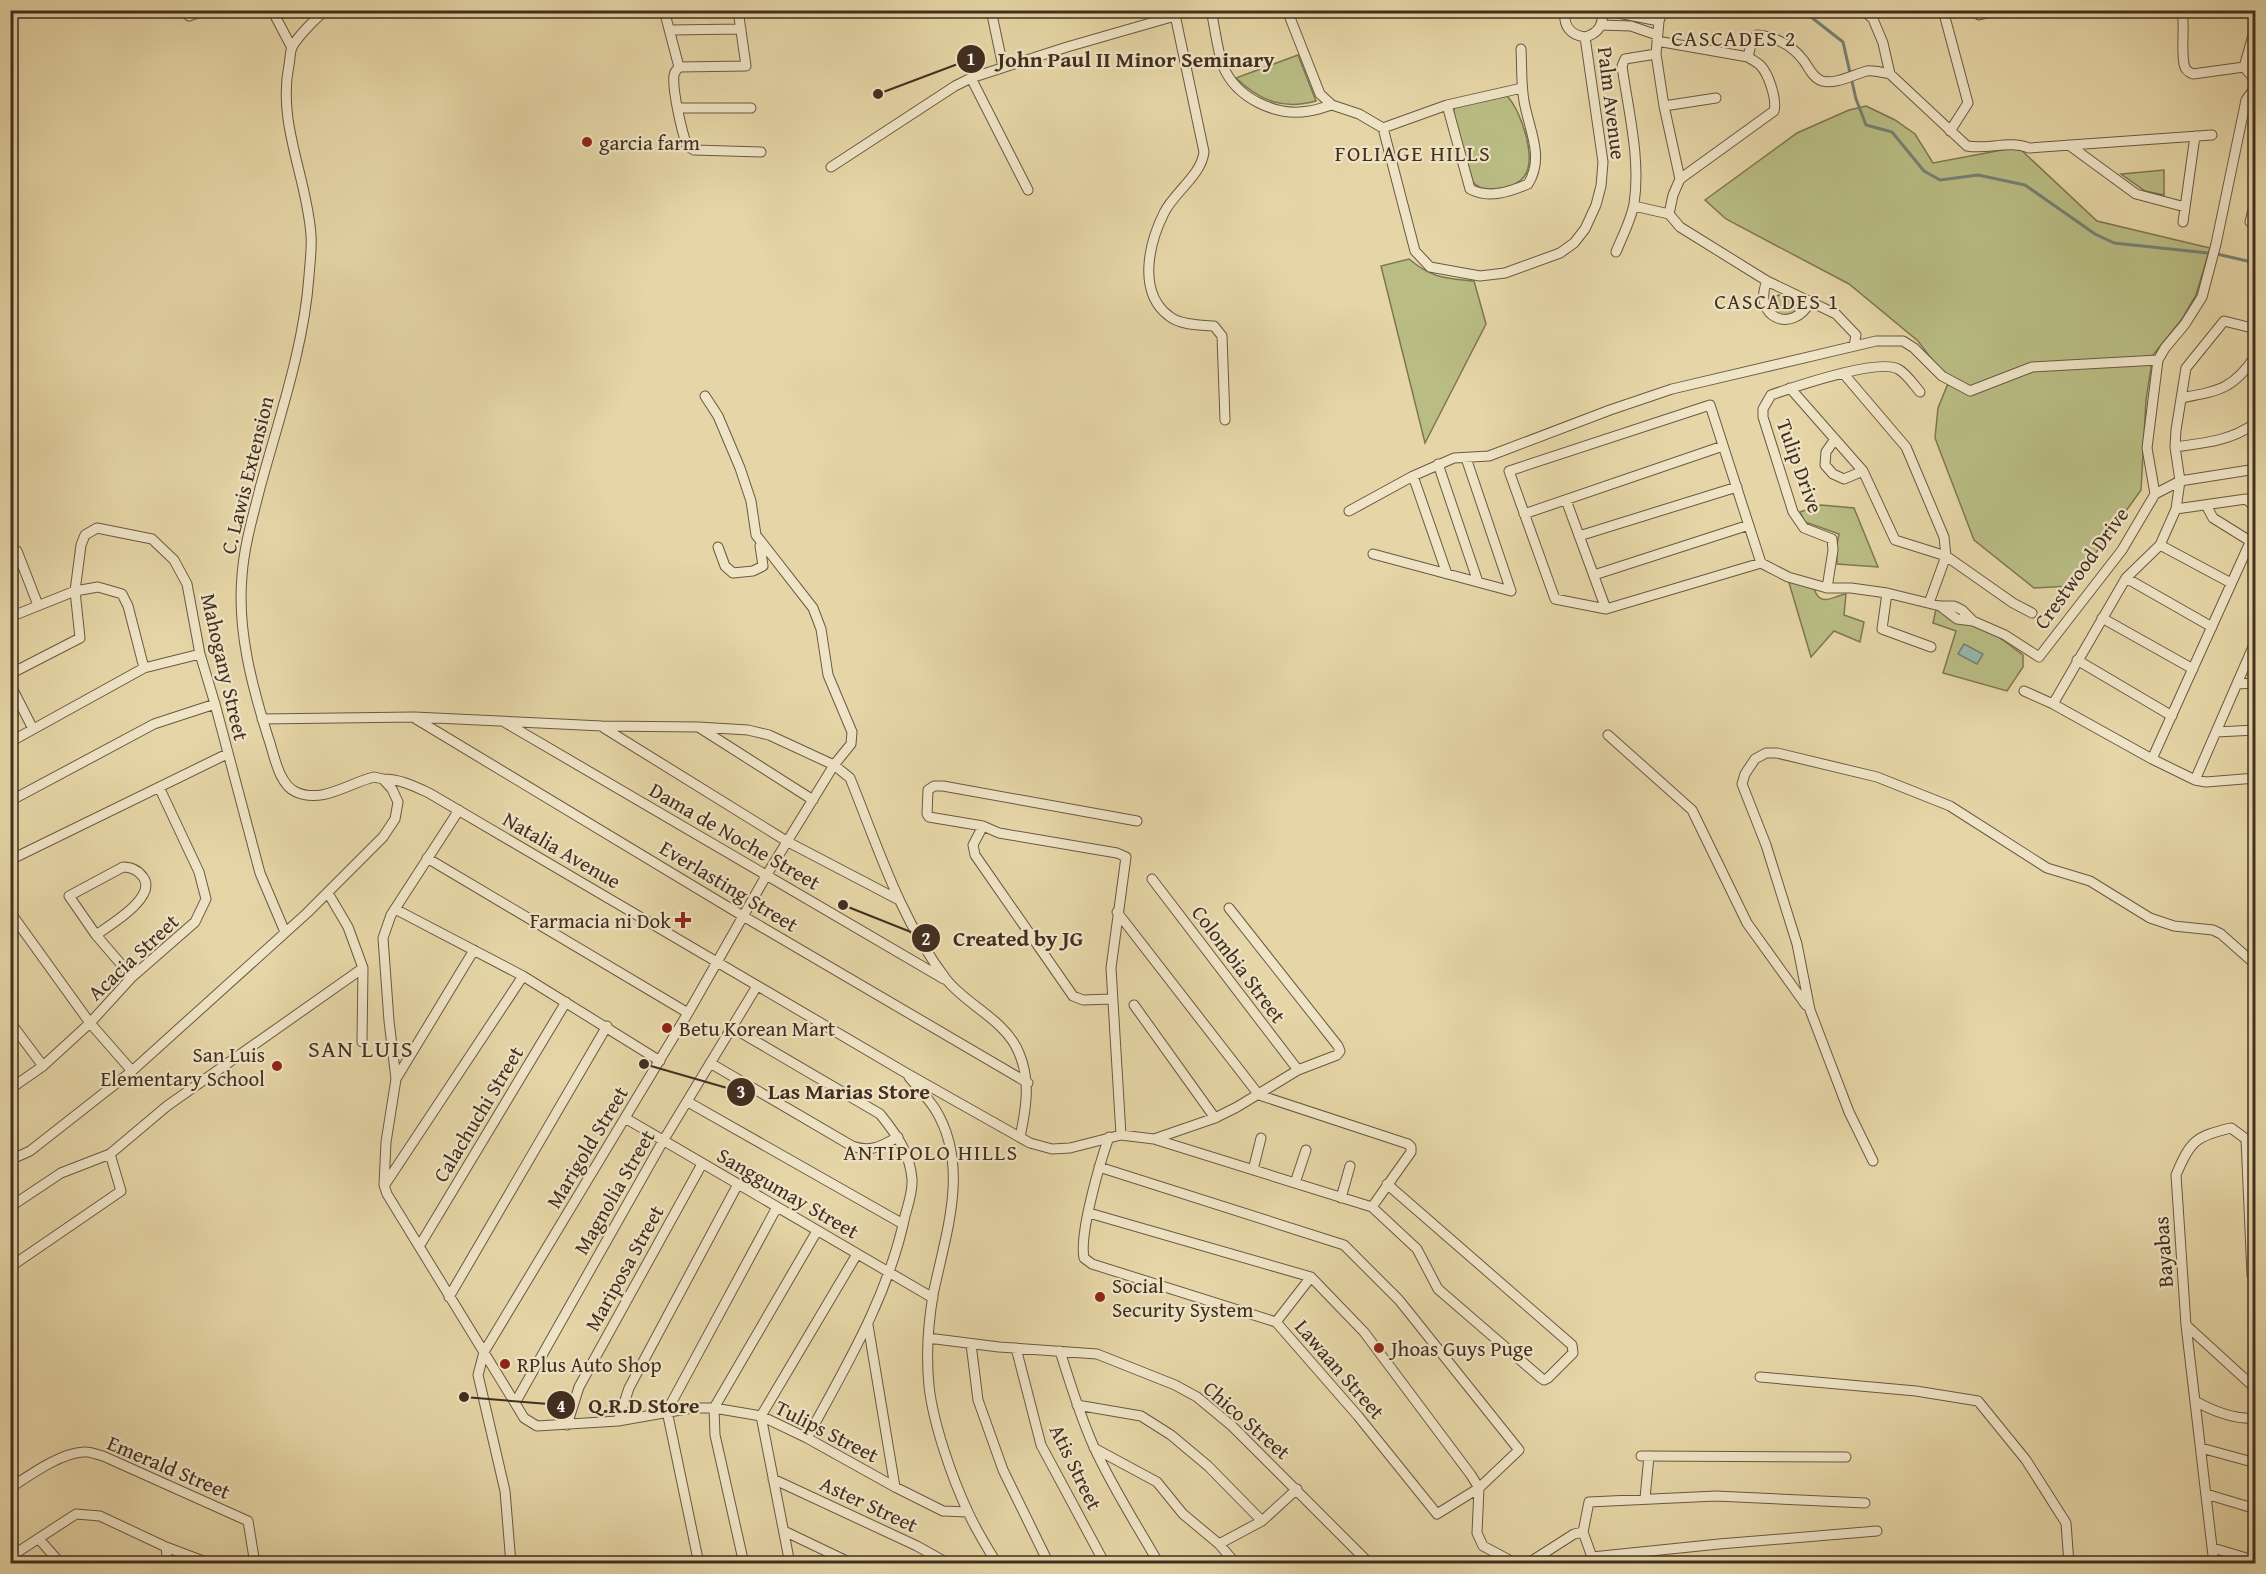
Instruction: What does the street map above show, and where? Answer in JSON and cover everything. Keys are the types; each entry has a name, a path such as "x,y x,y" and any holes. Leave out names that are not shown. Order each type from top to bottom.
{"street":[{"path":"189,16 205,10"},
{"path":"272,10 292,48"},
{"path":"664,10 679,68"},
{"path":"738,10 746,66 679,68 674,74 678,108 686,144 692,149 761,152"},
{"path":"992,10 1003,67"},
{"path":"1211,10 1223,66 1234,85 1253,99 1283,111 1307,112 1332,105"},
{"path":"1287,10 1320,94 1332,105 1359,114 1383,128 1446,105 1522,88"},
{"path":"1565,10 1566,26 1571,32 1585,37 1592,35 1602,25 1603,10 1659,21"},
{"path":"1663,10 1659,21 1656,54 1664,106 1680,179 1669,214"},
{"path":"1863,10 1873,19 1883,43 1890,74 1967,146 1980,148 2017,144 2029,148 2212,135"},
{"path":"1943,10 1968,103 1950,131"},
{"path":"1979,15 1999,10"},
{"path":"2182,10 2185,25 2184,66 2188,72 2193,74 2244,66"},
{"name":"C. Lawis Extension","path":"320,12 292,48 284,87 289,129 304,192 311,235 306,316 251,524 242,576 241,610 245,645 262,718 287,786 295,792 319,796 361,780 374,777 382,779"},
{"path":"831,167 955,86 971,78 1174,13 1204,152 1198,168 1164,212 1150,250 1148,273 1157,303 1170,317 1192,324 1214,326 1222,336 1225,420"},
{"path":"1602,25 1631,26 1657,38 1748,57 1761,66 1765,73 1775,105 1774,111 1680,179"},
{"path":"2244,66 2256,26"},
{"path":"670,30 741,29"},
{"path":"1748,57 1752,40 1757,35 1772,37 1786,44 1803,58 1815,78 1822,81 1829,82 1870,71 1890,74"},
{"name":"Palm Avenue","path":"1383,128 1414,251 1430,267 1480,276 1504,273 1560,253 1574,243 1585,229 1596,205 1601,186 1603,162 1585,37"},
{"path":"1446,105 1470,189 1479,194 1496,194 1528,184 1533,176 1536,161 1535,142 1522,88 1521,49"},
{"path":"1616,252 1634,206 1634,157 1622,66 1625,59 1656,54"},
{"path":"2244,66 2256,81"},
{"path":"971,78 1028,190"},
{"path":"2155,494 2147,448 2158,360 2202,297 2256,86"},
{"path":"1664,106 1716,98"},
{"path":"678,108 751,108"},
{"path":"2183,222 2195,136"},
{"path":"2069,145 2136,194 2185,207"},
{"path":"2256,197 2250,222 2256,223"},
{"path":"1634,206 1669,214 1680,227 1767,281 1836,314 1856,335 1854,346"},
{"path":"1767,281 1762,293 1764,305 1771,315 1782,320 1794,319 1804,313 1810,302"},
{"path":"2053,704 2126,578 2160,545 2176,508 2180,481 2175,447 2186,368 2224,321 2256,329"},
{"path":"1349,511 1413,476 1454,458 1489,456 1672,389 1876,341 1903,341 1914,348 1942,376 1970,392 2032,367 2158,360"},
{"path":"2181,398 2217,391 2239,378 2256,354"},
{"name":"Tulip Drive","path":"1827,588 1833,550 1832,539 1804,528 1793,512 1763,417 1763,410 1771,395 1843,373 1883,365 1898,369 1920,392"},
{"path":"1843,373 1906,447 1944,537 1946,555 1929,603"},
{"path":"1790,388 1863,471 1895,540 1946,555 2013,603 2032,613"},
{"path":"705,396 718,416 740,468 751,501 756,535 763,555 763,566 760,569 733,573 724,566 718,547"},
{"path":"1710,405 1723,446 1761,563 1606,609 1555,599 1509,471 1710,405"},
{"path":"2175,447 2214,442 2235,436 2255,425"},
{"path":"1835,439 1826,452 1825,465 1833,474 1844,479 1863,471"},
{"path":"1524,514 1723,446"},
{"path":"1373,554 1511,591 1466,458"},
{"path":"1438,464 1478,582"},
{"name":"Crestwood Drive","path":"1761,563 1788,577 1827,588 1851,588 1887,593 1940,606 1954,606 1962,610 1973,621 2005,635 2039,657 2122,550 2155,494 2180,481 2256,468"},
{"path":"1413,476 1447,574"},
{"path":"1580,536 1737,487"},
{"path":"2176,508 2246,499 2253,505 2256,515"},
{"path":"1566,500 1606,609"},
{"path":"2206,505 2213,518 2250,541"},
{"path":"1594,575 1749,525"},
{"name":"Mahogany Street","path":"10,674 80,638 75,591 81,545 85,535 97,528 152,539 174,560 187,584 200,654 260,873 285,932"},
{"path":"2152,759 2256,529"},
{"name":"Marigold Street","path":"484,1352 688,1013 766,876 834,765 851,744 852,732 828,675 821,629 813,608 756,535"},
{"path":"2160,545 2231,584"},
{"path":"17,551 38,604"},
{"path":"2126,578 2212,627"},
{"path":"10,617 75,591 98,587 122,594 128,606 144,668"},
{"path":"1887,593 1882,629 1931,647"},
{"path":"2102,618 2193,669"},
{"path":"2195,780 2256,640"},
{"path":"10,742 144,668 200,654"},
{"path":"2077,660 2172,716"},
{"path":"2237,684 2256,683"},
{"path":"10,684 33,729"},
{"path":"2024,691 2053,704 2195,780 2206,782 2256,778"},
{"path":"10,801 154,724 215,704"},
{"path":"262,718 414,717 748,730 770,735 834,765 850,778 899,900 919,940 948,981 1005,1034 1019,1051 1028,1083 1026,1109 1020,1137"},
{"name":"Everlasting Street","path":"414,717 743,916 1028,1083"},
{"name":"Dama de Noche Street","path":"504,722 948,981"},
{"path":"602,726 788,842 899,900"},
{"path":"698,727 813,800"},
{"path":"2216,732 2256,730"},
{"path":"1608,735 1692,810 1747,923 1809,1010"},
{"path":"1874,1161 1849,1112 1809,1010 1797,944 1766,845 1742,784 1750,765 1766,753 1777,753 1867,774 1923,794 1972,818 2047,868 2090,881 2150,918 2174,926 2213,930 2222,934 2256,965"},
{"path":"10,860 227,754"},
{"path":"10,1160 30,1151 132,1071 328,893 383,837 398,811 396,796 382,779"},
{"name":"Natalia Avenue","path":"382,779 405,782 459,810 906,1073 1030,1143 1052,1149 1070,1148 1121,1135 1154,1139 1372,1207"},
{"path":"1121,1135 1111,999 1111,968 1125,857 1117,853 929,817 927,814 928,790 934,786 943,786 1137,821"},
{"name":"Acacia Street","path":"10,1089 44,1066 90,1023 132,976 195,922 206,899 199,872 159,787"},
{"path":"459,810 388,920 383,938 396,1079 386,1142 384,1185 387,1194 514,1403"},
{"path":"983,826 973,845 975,855 1073,996 1083,1000 1111,999"},
{"path":"427,858 688,1013"},
{"path":"96,935 127,913 144,896 147,888 146,879 138,871 130,867 123,867 69,896 96,935 132,976"},
{"name":"Colombia Street","path":"1152,879 1298,1070"},
{"path":"328,893 348,927 363,968 362,1042"},
{"path":"1154,1139 1215,1118 1259,1095 1298,1070 1337,1055 1340,1051 1229,908"},
{"path":"395,909 522,976 660,1060"},
{"path":"10,912 90,1023 132,1071"},
{"path":"1117,912 1259,1095 1412,1147 1411,1152 1387,1184 1372,1207 1417,1249 1438,1289 1540,1378 1548,1378 1573,1353 1572,1345 1387,1184"},
{"path":"396,1079 474,950"},
{"path":"10,1207 61,1173 110,1154 167,1106 363,968"},
{"path":"384,1185 522,976"},
{"name":"Magnolia Street","path":"514,1403 663,1141 757,986"},
{"name":"Calachuchi Street","path":"420,1245 566,1002"},
{"path":"1134,1005 1215,1118"},
{"path":"10,1022 44,1066"},
{"path":"449,1297 607,1026"},
{"path":"733,1028 880,1114 898,1137 908,1157 912,1181 890,1274 868,1325 807,1438"},
{"path":"710,1063 852,1146 863,1150 873,1150 898,1137"},
{"path":"906,1073 935,1110 953,1163 954,1198 933,1298 928,1338 929,1386 938,1432 968,1512 997,1563"},
{"path":"688,1102 903,1224"},
{"name":"Sanggumay Street","path":"625,1118 933,1298"},
{"name":"Bayabas","path":"2214,1563 2186,1325 2176,1175 2185,1153 2204,1134 2230,1128 2246,1139 2252,1275 2256,1280"},
{"path":"1108,1137 1089,1213 1311,1277 1364,1332 1479,1488 1477,1533 1484,1546 1515,1563 1523,1563"},
{"path":"1253,1170 1261,1138"},
{"path":"1295,1183 1306,1150"},
{"path":"16,1263 121,1191 110,1154"},
{"name":"Mariposa Street","path":"567,1425 579,1386 702,1164"},
{"path":"1341,1198 1350,1166"},
{"path":"1099,1167 1344,1245 1399,1300 1519,1450 1479,1488"},
{"path":"618,1421 629,1388 738,1184"},
{"path":"699,1563 667,1411 777,1207"},
{"name":"Lawaan Street","path":"1089,1213 1082,1251 1084,1258 1092,1264 1276,1322 1358,1416 1437,1514 1479,1488"},
{"path":"744,1563 715,1435 714,1408 817,1231"},
{"path":"790,1563 761,1416 857,1254"},
{"path":"1276,1322 1311,1277"},
{"path":"868,1325 895,1487"},
{"path":"2186,1325 2254,1383"},
{"name":"Chico Street","path":"928,1338 971,1344 1097,1354 1175,1384 1197,1397 1232,1426 1370,1563"},
{"path":"971,1344 978,1400 999,1460 1050,1563"},
{"name":"Atis Street","path":"1016,1348 1041,1445 1105,1563"},
{"path":"1060,1351 1077,1405 1094,1448 1114,1488 1159,1563"},
{"path":"484,1352 478,1375 506,1491 511,1563"},
{"path":"1760,1377 1916,1390 1978,1401 2026,1460 2066,1523 2069,1563"},
{"path":"2195,1401 2215,1412 2248,1419 2256,1418"},
{"name":"Tulips Street","path":"514,1403 524,1418 537,1426 618,1421 667,1411 714,1408 761,1416 807,1438 895,1487 944,1510 968,1512"},
{"path":"1077,1405 1141,1416 1171,1436 1208,1466 1262,1521"},
{"path":"1094,1448 1157,1482 1183,1514 1219,1544 1236,1563"},
{"path":"2201,1448 2256,1463"},
{"name":"Emerald Street","path":"10,1488 40,1468 84,1452 103,1456 248,1521 255,1563"},
{"path":"1646,1498 1645,1456 1846,1457"},
{"name":"Aster Street","path":"773,1479 949,1563"},
{"path":"1219,1544 1262,1521 1297,1488"},
{"path":"2206,1494 2256,1509"},
{"path":"1865,1503 1716,1496 1589,1502 1583,1532 1592,1557 1877,1531"},
{"path":"10,1557 76,1514 100,1516 166,1547 211,1563"},
{"path":"784,1532 853,1563"},
{"path":"1527,1563 1574,1534 1583,1532"},
{"path":"39,1539 61,1563"},
{"path":"166,1547 168,1563"},
{"path":"2212,1548 2256,1561"}],"green space":[{"path":"1298,55 1316,101 1304,104 1283,104 1263,98 1236,78"},
{"path":"1507,96 1523,125 1529,150 1529,162 1526,172 1516,183 1496,189 1482,188 1473,182 1453,113 1455,106"},
{"path":"1866,106 1895,120 1915,134 1933,163 2018,147 2097,221 2210,248 2196,295 2182,319 2153,355 2146,400 2141,490 2072,586 2034,588 1974,540 1935,438 1938,408 1947,386 1953,379 1942,373 1918,341 1849,284 1726,219 1705,200 1797,133 1849,110"},
{"path":"2164,170 2164,195 2145,191 2121,174"},
{"path":"1409,259 1432,274 1474,281 1486,324 1425,443 1381,266"},
{"path":"1779,295 1796,303 1796,313 1782,316 1775,313 1771,305 1771,298"},
{"path":"1821,505 1854,508 1878,567 1837,564 1839,534 1805,522 1800,512"},
{"path":"1787,576 1814,589 1820,598 1828,599 1846,594 1844,615 1864,622 1860,642 1834,631 1811,657"},
{"path":"1936,609 1952,621 1984,628 2023,655 2023,667 2007,691 1943,673 1956,631 1933,623"}],"water":[{"path":"1964,644 1983,654 1977,664 1958,654"}],"waterway":[{"path":"1802,10 1843,42 1856,99 1866,125 1892,132 1924,171 1940,180 1978,175 2025,185 2095,234 2114,243 2217,254 2256,263"},
{"path":"1447,1564 1464,1564"}],"place":[{"name":"John Paul II Minor Seminary","path":"878,94"},
{"name":"garcia farm","path":"587,142"},
{"name":"Created by JG","path":"843,905"},
{"name":"Farmacia ni Dok","path":"683,920"},
{"name":"Betu Korean Mart","path":"667,1028"},
{"name":"Las Marias Store","path":"644,1064"},
{"name":"San Luis Elementary School","path":"277,1066"},
{"name":"Social Security System","path":"1100,1297"},
{"name":"Jhoas Guys Puge","path":"1379,1348"},
{"name":"RPlus Auto Shop","path":"505,1364"},
{"name":"Q.R.D Store","path":"464,1397"}],"district":[{"name":"CASCADES 2","path":"1734,38"},
{"name":"FOLIAGE HILLS","path":"1413,153"},
{"name":"CASCADES 1","path":"1777,301"},
{"name":"SAN LUIS","path":"361,1048"},
{"name":"ANTIPOLO HILLS","path":"931,1152"}]}
